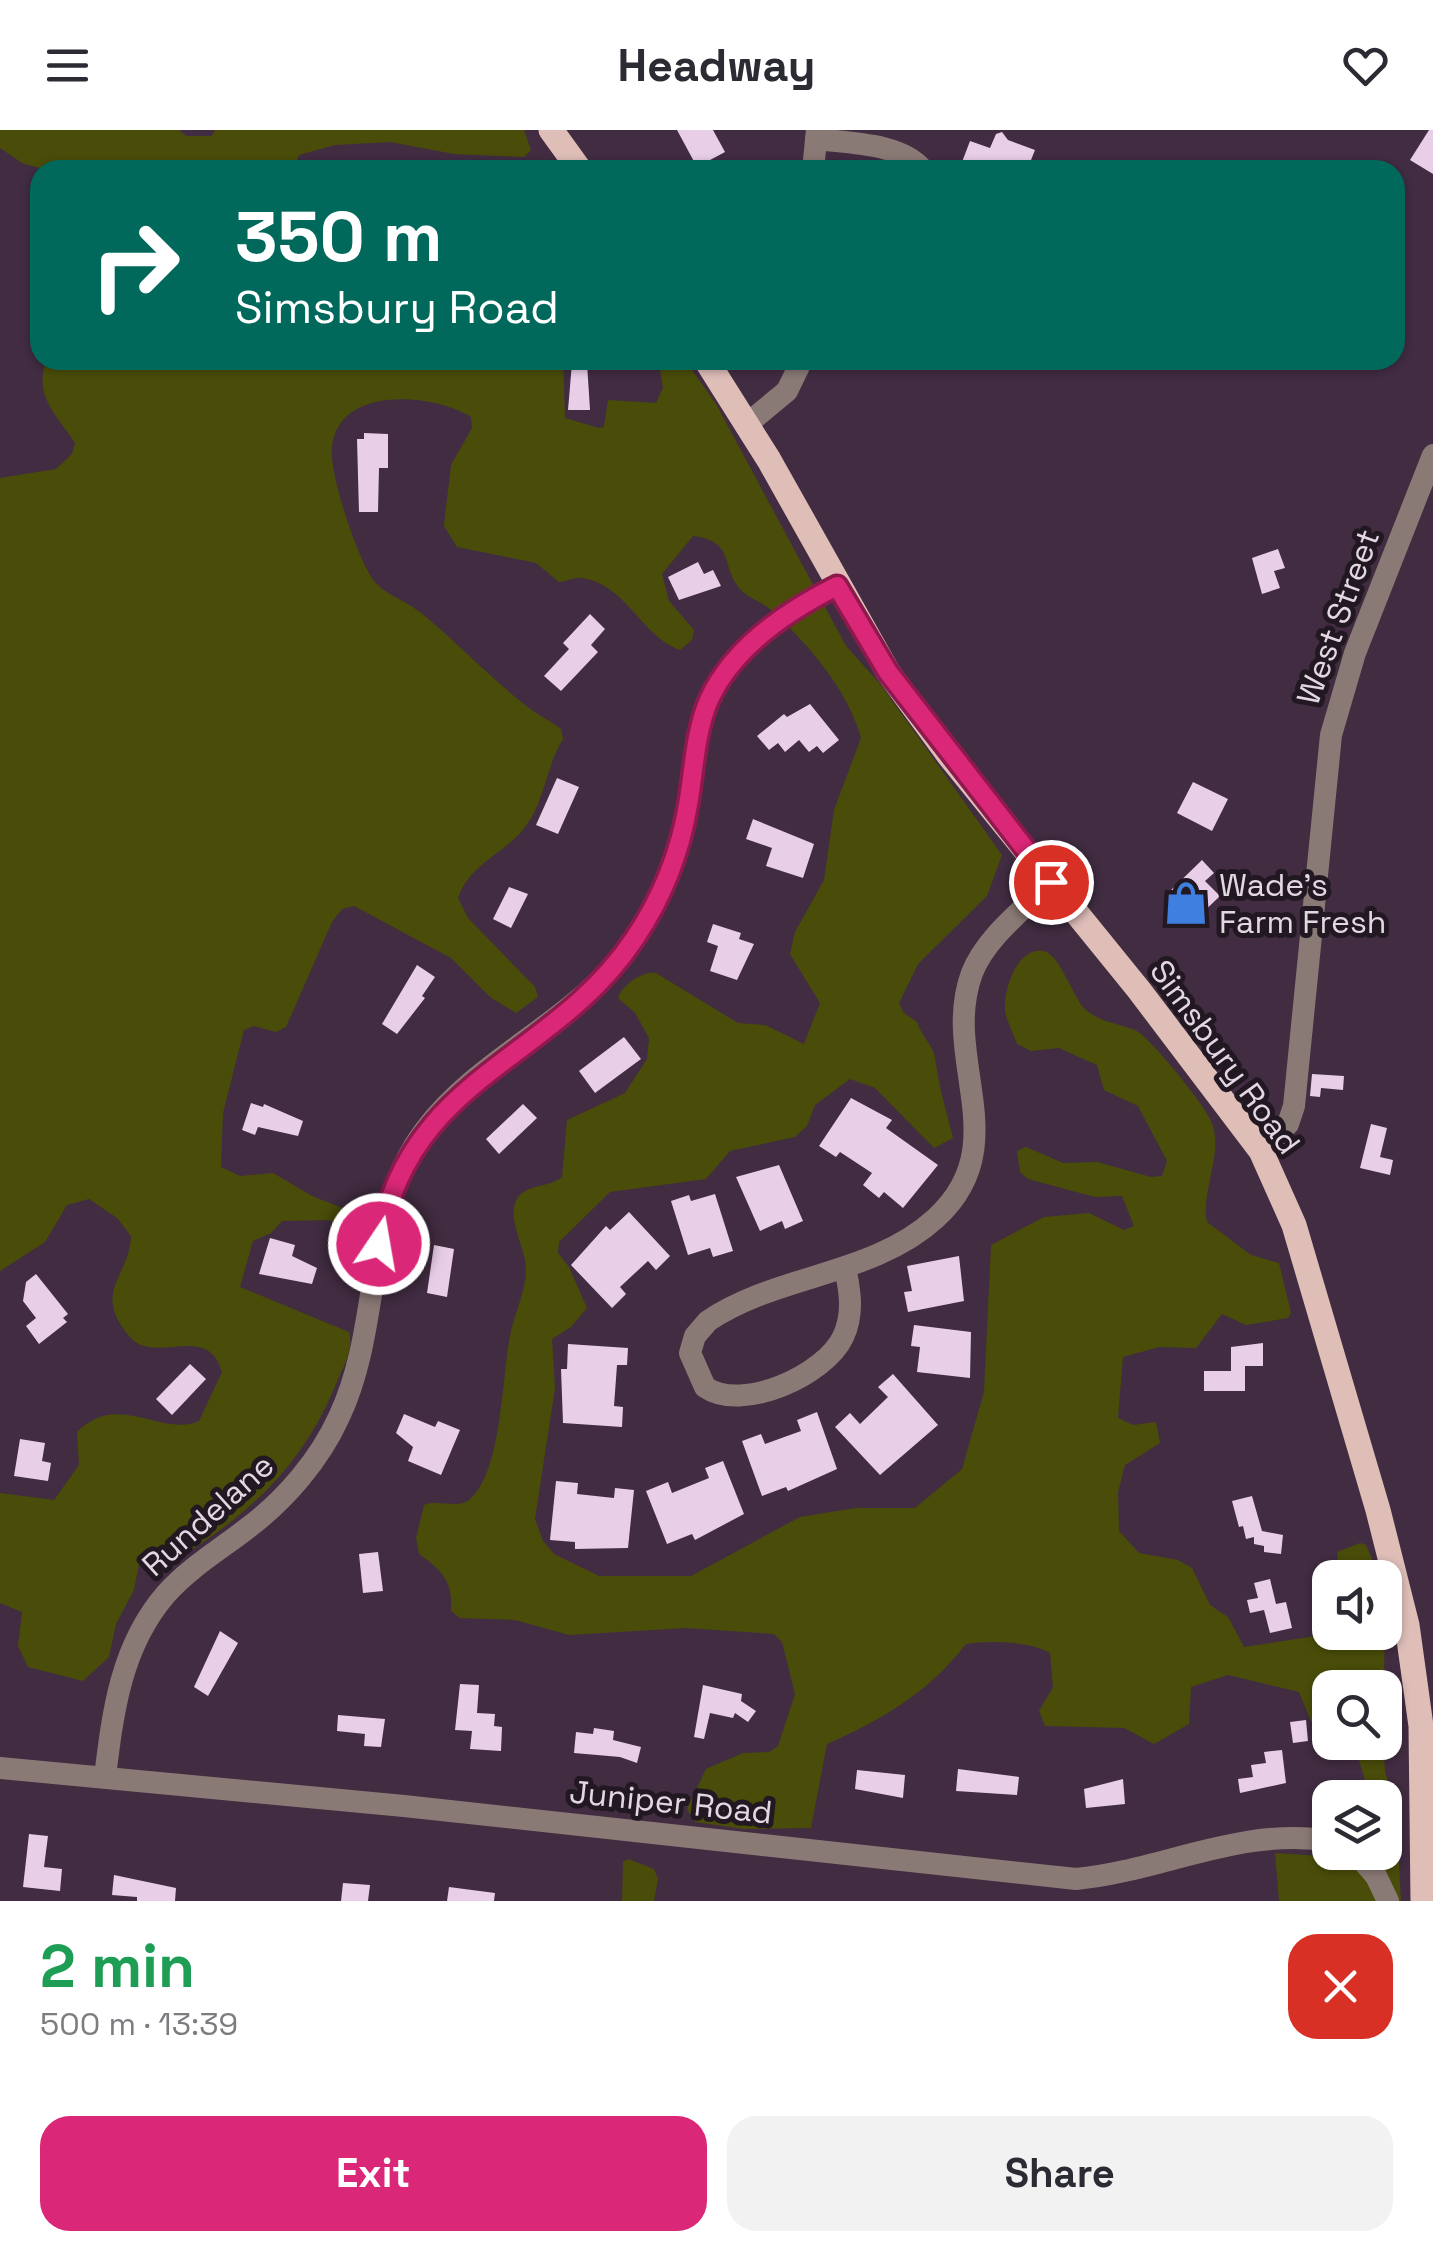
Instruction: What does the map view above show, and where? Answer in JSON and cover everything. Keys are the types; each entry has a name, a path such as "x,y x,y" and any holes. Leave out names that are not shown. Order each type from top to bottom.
{"main road":[{"path":"551,130 573,160"},
{"name":"Simsbury Road","path":"712,370 898,686 1261,1151 1294,1224 1378,1510 1407,1625 1427,1727 1424,1901"}],"street":[{"path":"814,160 816,135 910,160"},
{"path":"746,424 786,391 797,370"},
{"name":"West Street","path":"1261,1151 1288,1124 1294,1106 1322,794 1338,707 1433,456"},
{"name":"Rundelane","path":"106,1777 120,1683 147,1620 167,1592 277,1503 312,1461 340,1417 364,1349 384,1213 414,1145 464,1090 608,974 636,938 671,870 684,830 701,726 720,682 775,623 837,586"},
{"path":"845,1267 850,1293 847,1324 839,1343 820,1363 796,1377 742,1395 722,1396 705,1388 690,1353 704,1325 740,1305 845,1267 927,1226 945,1210 973,1155 977,1126 964,1041 972,974 993,940 1051,882"},
{"name":"Juniper Road","path":"0,1768 1076,1879 1113,1875 1268,1837 1312,1840"},
{"path":"1371,1870 1388,1901"}],"shaded area":[{"path":"0,130 179,130 186,136 212,136 215,130 524,130 531,150 524,157 454,154 390,142 335,145 299,155 297,160 30,160 30,165 0,148"},
{"path":"44,370 563,370 565,418 599,428 604,427 608,400 656,403 663,388 660,370 692,370 716,404 846,646 881,685 1002,855 987,896 918,964 899,1003 904,1013 917,1022 934,1054 953,1138 934,1148 875,1088 850,1079 815,1105 807,1126 795,1137 730,1151 706,1179 610,1192 559,1242 558,1253 569,1267 587,1308 571,1327 552,1339 555,1388 535,1519 543,1541 554,1554 599,1576 691,1576 800,1517 856,1508 915,1508 962,1469 984,1392 991,1245 1044,1217 1089,1213 1124,1230 1134,1226 1122,1196 1095,1197 1028,1179 1020,1172 1017,1151 1026,1147 1063,1163 1097,1162 1151,1177 1162,1176 1167,1161 1138,1106 1104,1090 1097,1065 1059,1048 1031,1051 1017,1044 1005,1012 1007,991 1019,962 1043,951 1061,968 1086,1010 1142,1035 1204,1109 1214,1129 1215,1142 1207,1222 1251,1255 1279,1263 1291,1313 1288,1318 1246,1325 1222,1314 1196,1348 1159,1347 1123,1357 1118,1418 1133,1425 1156,1422 1160,1443 1125,1465 1118,1492 1119,1531 1139,1553 1178,1560 1192,1568 1210,1605 1228,1617 1244,1647 1312,1637 1312,1650 1385,1650 1384,1670 1312,1670 1312,1724 1299,1692 1228,1675 1191,1687 1189,1724 1154,1744 1124,1728 1045,1726 1039,1711 1053,1687 1050,1653 1021,1644 966,1644 903,1703 827,1744 811,1828 744,1829 695,1822 687,1809 706,1769 743,1753 769,1752 778,1746 795,1694 782,1642 774,1634 686,1628 569,1635 515,1620 460,1618 451,1611 448,1585 440,1572 419,1554 416,1538 424,1505 464,1503 480,1487 488,1469 499,1423 510,1336 525,1278 525,1261 515,1226 516,1201 524,1192 562,1177 567,1120 625,1093 647,1059 649,1038 635,1013 618,998 633,980 656,973 738,1023 765,1025 804,1044 820,1003 790,954 795,932 824,880 834,810 861,738 847,703 826,669 772,611 740,589 725,555 715,543 693,536 662,574 669,601 694,630 692,640 680,650 655,634 611,590 597,582 579,578 559,582 536,563 457,547 444,526 445,516 451,465 472,428 471,417 434,403 412,400 368,404 350,413 338,428 332,460 339,495 376,584 421,613 515,697 561,729 563,739 530,820 470,877 458,898 468,918 535,987 538,997 516,1013 490,997 451,958 354,906 342,909 332,922 286,1027 276,1032 254,1026 244,1030 223,1113 221,1167 240,1176 273,1173 312,1196 358,1214 363,1223 355,1228 328,1220 282,1221 271,1233 253,1241 240,1287 349,1332 347,1358 323,1413 271,1485 228,1524 176,1560 164,1563 148,1558 139,1564 134,1590 116,1624 109,1657 83,1681 28,1667 18,1646 22,1612 0,1603 0,1493 54,1500 79,1465 77,1432 93,1420 124,1415 170,1424 199,1421 222,1372 215,1357 205,1349 153,1348 130,1337 113,1308 113,1296 131,1236 117,1218 89,1199 67,1205 45,1242 0,1271 0,478 56,469 72,454 75,443 49,405"},
{"path":"1360,1543 1366,1545 1373,1560 1338,1560 1337,1552"},
{"path":"1359,1760 1384,1760 1388,1780 1365,1780"},
{"path":"1275,1853 1312,1855 1312,1870 1399,1870 1401,1901 1279,1901"},
{"path":"628,1859 654,1869 658,1879 654,1901 622,1901 623,1862"}],"building":[{"path":"677,130 713,130 725,152 710,160 693,160"},
{"path":"1429,130 1433,130 1433,174 1410,160"},
{"path":"1002,132 1008,140 1035,150 1031,160 963,160 970,141 990,148 996,134"},
{"path":"571,370 587,370 590,410 568,410"},
{"path":"364,433 388,434 388,468 379,468 378,512 359,512 357,439 364,439"},
{"path":"1278,549 1285,568 1274,571 1280,588 1262,594 1252,558"},
{"path":"698,562 704,574 713,570 721,586 679,600 668,577"},
{"path":"590,614 605,629 591,645 598,652 561,691 544,676 569,649 563,643"},
{"path":"810,704 839,740 823,753 817,746 809,752 799,740 785,752 778,743 769,750 757,736 784,714 787,717"},
{"path":"557,778 579,787 558,834 536,825"},
{"path":"1193,782 1228,799 1212,831 1177,813"},
{"path":"753,819 814,844 803,878 766,866 772,848 746,839"},
{"path":"1202,860 1214,873 1205,881 1220,896 1193,922 1167,894"},
{"path":"509,887 528,894 511,928 493,919"},
{"path":"713,924 741,933 739,939 754,944 737,980 710,971 718,946 707,942"},
{"path":"417,965 435,977 422,996 425,998 397,1034 382,1024"},
{"path":"624,1037 641,1059 595,1093 579,1071"},
{"path":"1312,1074 1344,1076 1343,1090 1321,1088 1320,1097 1310,1096"},
{"path":"851,1098 892,1120 886,1128 938,1165 903,1208 884,1192 879,1198 863,1185 872,1173 840,1152 836,1157 819,1146"},
{"path":"251,1103 263,1107 264,1104 303,1121 298,1136 258,1127 255,1135 242,1130"},
{"path":"523,1104 537,1118 499,1154 486,1139"},
{"path":"1371,1124 1387,1128 1380,1157 1393,1160 1390,1175 1360,1168"},
{"path":"779,1165 803,1221 785,1229 782,1221 760,1231 736,1177"},
{"path":"715,1194 733,1251 713,1257 710,1248 688,1255 671,1201 689,1195 691,1201"},
{"path":"629,1212 670,1256 656,1270 648,1261 620,1287 626,1294 612,1308 571,1265 606,1226 610,1230"},
{"path":"270,1238 295,1245 292,1256 317,1268 312,1284 259,1274"},
{"path":"434,1245 454,1249 447,1297 427,1293"},
{"path":"959,1256 964,1301 908,1312 904,1292 912,1291 907,1266"},
{"path":"36,1274 68,1314 63,1318 67,1322 39,1344 26,1326 36,1318 23,1301 26,1282"},
{"path":"914,1325 971,1332 970,1378 917,1372 920,1347 911,1346"},
{"path":"1263,1343 1263,1366 1245,1366 1245,1391 1204,1391 1204,1371 1231,1371 1231,1347"},
{"path":"568,1344 628,1348 627,1365 617,1365 614,1406 623,1407 622,1427 563,1423 561,1369 567,1369"},
{"path":"190,1364 206,1379 172,1415 156,1399"},
{"path":"893,1374 938,1425 880,1475 835,1427 850,1413 860,1424 888,1397 878,1387"},
{"path":"817,1412 837,1469 788,1491 786,1487 762,1496 742,1441 761,1434 765,1444 801,1431 797,1420"},
{"path":"404,1414 435,1427 438,1421 460,1430 441,1475 408,1461 413,1447 396,1433"},
{"path":"20,1439 45,1443 42,1461 51,1463 48,1481 14,1476"},
{"path":"723,1461 744,1514 695,1540 692,1534 667,1544 646,1491 668,1482 672,1493 709,1478 705,1468"},
{"path":"556,1481 578,1483 577,1494 614,1498 615,1488 634,1490 628,1548 575,1549 575,1542 550,1540"},
{"path":"1252,1496 1262,1531 1283,1535 1281,1554 1264,1552 1264,1546 1254,1544 1254,1537 1246,1539 1243,1526 1239,1527 1232,1501"},
{"path":"378,1552 383,1591 363,1593 359,1554"},
{"path":"1270,1579 1276,1604 1286,1602 1292,1628 1270,1633 1264,1610 1250,1613 1247,1600 1258,1598 1254,1583"},
{"path":"220,1631 238,1643 208,1696 194,1687"},
{"path":"460,1684 479,1685 477,1713 495,1714 494,1726 502,1727 501,1751 470,1749 472,1731 455,1730"},
{"path":"703,1685 742,1694 741,1701 756,1711 748,1722 735,1713 733,1718 710,1713 704,1739 694,1737"},
{"path":"338,1715 385,1719 381,1747 364,1746 365,1734 337,1731"},
{"path":"1306,1720 1308,1741 1293,1743 1290,1722"},
{"path":"594,1728 614,1731 613,1740 641,1747 637,1763 620,1757 574,1753 576,1732 593,1734"},
{"path":"1282,1750 1286,1783 1240,1793 1238,1779 1253,1777 1251,1765 1266,1763 1264,1752"},
{"path":"958,1769 1019,1777 1017,1795 956,1791"},
{"path":"857,1770 905,1775 903,1798 855,1789"},
{"path":"1123,1779 1125,1804 1086,1808 1084,1789"},
{"path":"29,1834 48,1836 44,1867 62,1869 60,1891 23,1887"},
{"path":"114,1875 176,1888 175,1901 137,1901 137,1897 112,1895"},
{"path":"343,1883 370,1885 368,1901 341,1901"},
{"path":"449,1887 495,1893 494,1901 447,1901"}],"place":[{"name":"Wade's Farm Fresh","path":"1186,903"}],"route":[{"path":"379,1244 394,1183 426,1128 464,1090 581,1000 636,938 671,870 684,830 701,726 709,702 750,645 805,602 837,586 888,672 950,757 1051,882"}]}
